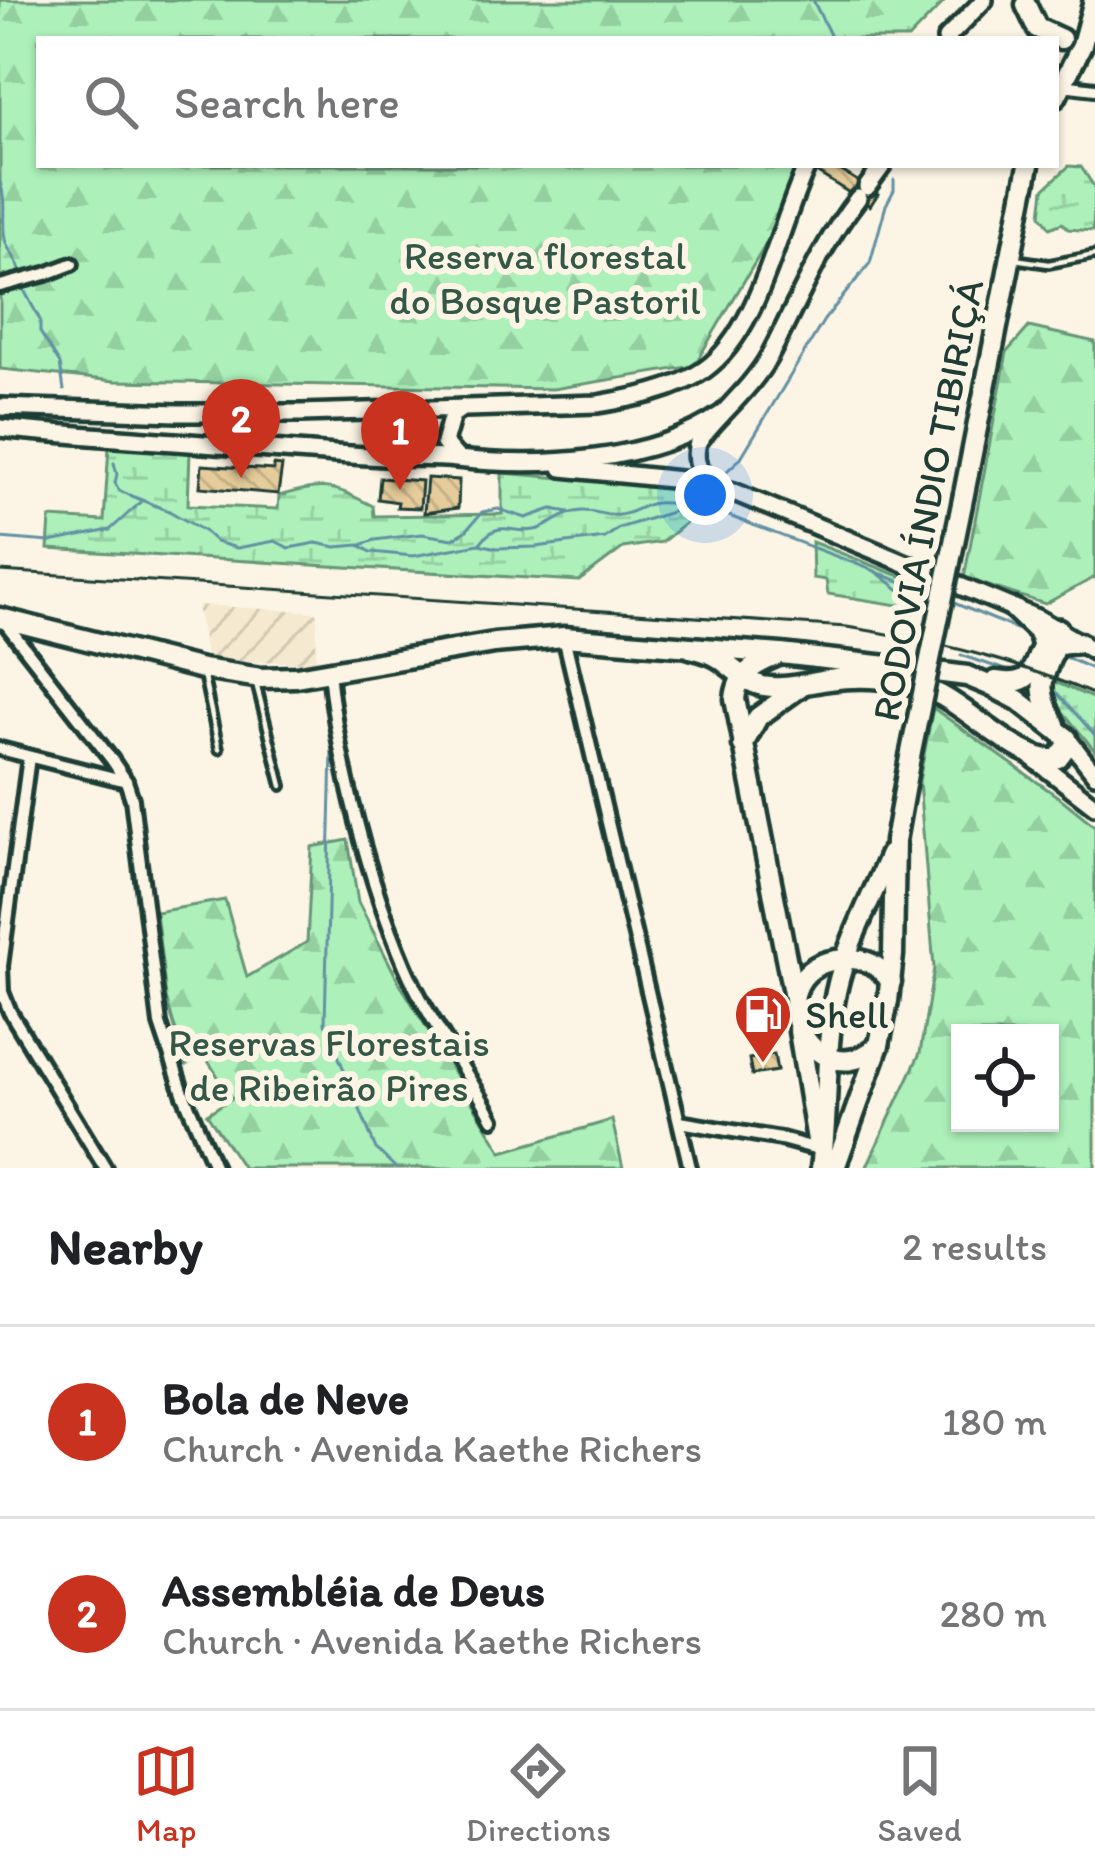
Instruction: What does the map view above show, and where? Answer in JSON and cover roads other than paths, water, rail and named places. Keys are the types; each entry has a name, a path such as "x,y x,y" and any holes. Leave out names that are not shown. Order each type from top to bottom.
{"highway":[{"path":"1025,36 1027,3"},
{"path":"1027,3 1037,28 1052,36"},
{"path":"1059,91 1082,45 1093,8"},
{"name":"RODOVIA ÍNDIO TIBIRIÇÁ","path":"835,1168 879,1045 891,982 895,841 1028,168"},
{"path":"1014,609 1038,632 1088,647"},
{"path":"0,618 255,678 296,677 494,643 564,638 781,654 1012,683 1023,682 1052,639"},
{"path":"690,647 720,658 741,678 774,687 860,678 925,688 962,707 1026,753 1053,761 1064,753 1062,733 1040,688 1052,639"},
{"path":"781,654 754,666 741,678 735,700 818,1154"},
{"path":"774,687 766,677 767,668 781,654"},
{"path":"967,676 1018,700 1062,733"},
{"path":"743,745 758,717 804,685"},
{"name":"RODOVIA ÍNDIO TIBIRIÇÁ","path":"818,1154 836,992 845,959 895,841"},
{"path":"794,1003 801,979 844,948 856,931"},
{"path":"780,938 793,954 820,963 867,961 891,982"},
{"path":"836,992 853,969 867,961"},
{"path":"798,1026 810,1045 828,1057 853,1060 879,1045"},
{"path":"830,1031 838,1049 853,1060"}],"main road":[{"path":"949,36 984,0"},
{"path":"1059,40 1080,27 1093,8"},
{"path":"0,406 301,412 598,404 635,397 704,371 728,348 742,328 806,168"},
{"path":"864,190 868,168"},
{"path":"882,168 815,260 761,368 698,442 695,460 704,475 734,491 1014,609"},
{"path":"458,459 444,443 445,432 452,415 466,406"},
{"path":"500,463 602,457 689,434 722,414"},
{"path":"0,428 458,459 690,481 734,491"},
{"path":"1062,733 1095,774"},
{"path":"1026,753 1095,806"}],"street":[{"path":"1059,91 1095,89"},
{"path":"0,286 72,264"},
{"path":"0,618 126,782 160,1024 215,1168"},
{"path":"564,638 690,1168"},
{"path":"329,671 357,818 390,926 418,992 493,1119"},
{"path":"0,749 126,782"},
{"path":"29,758 1,966 2,992 105,1168"},
{"path":"680,1121 797,1139 818,1154"}],"lane":[{"path":"1009,258 1049,264 1095,255"},
{"path":"202,668 219,749"},
{"path":"255,678 282,786"}],"waterway":[{"path":"813,0 831,36"},
{"path":"727,471 740,459 824,320 870,263 894,180"},
{"path":"0,182 4,236 20,270"},
{"path":"23,288 40,320 40,332 60,364 64,390"},
{"path":"114,463 119,491 169,511 216,542 237,548 275,541 289,548 316,543 359,545 371,552 413,556 479,544 536,547 605,538 619,528 692,502 875,571 922,607"},
{"path":"0,538 50,542 110,530 142,501"},
{"path":"480,543 494,531 539,529 576,512 614,515 655,503 683,505"},
{"path":"361,545 422,534 453,539 482,512 498,509 526,518 552,509 569,512"},
{"path":"876,572 934,595"},
{"path":"949,601 1019,630"},
{"path":"961,655 1011,672"},
{"path":"1065,657 1095,670"},
{"path":"1057,693 1095,735"},
{"path":"332,751 325,1023 376,1149 396,1168"}],"railway":[{"path":"0,571 847,627 973,653 1095,695"}],"place":[{"name":"Assembléia de Deus","path":"241,478"},
{"name":"Bola de Neve","path":"400,490"},
{"name":"Shell","path":"763,1065"}],"park label":[{"name":"Reserva florestal do Bosque Pastoril","path":"545,278"},
{"name":"Reservas Florestais de Ribeirão Pires","path":"329,1064"}]}
